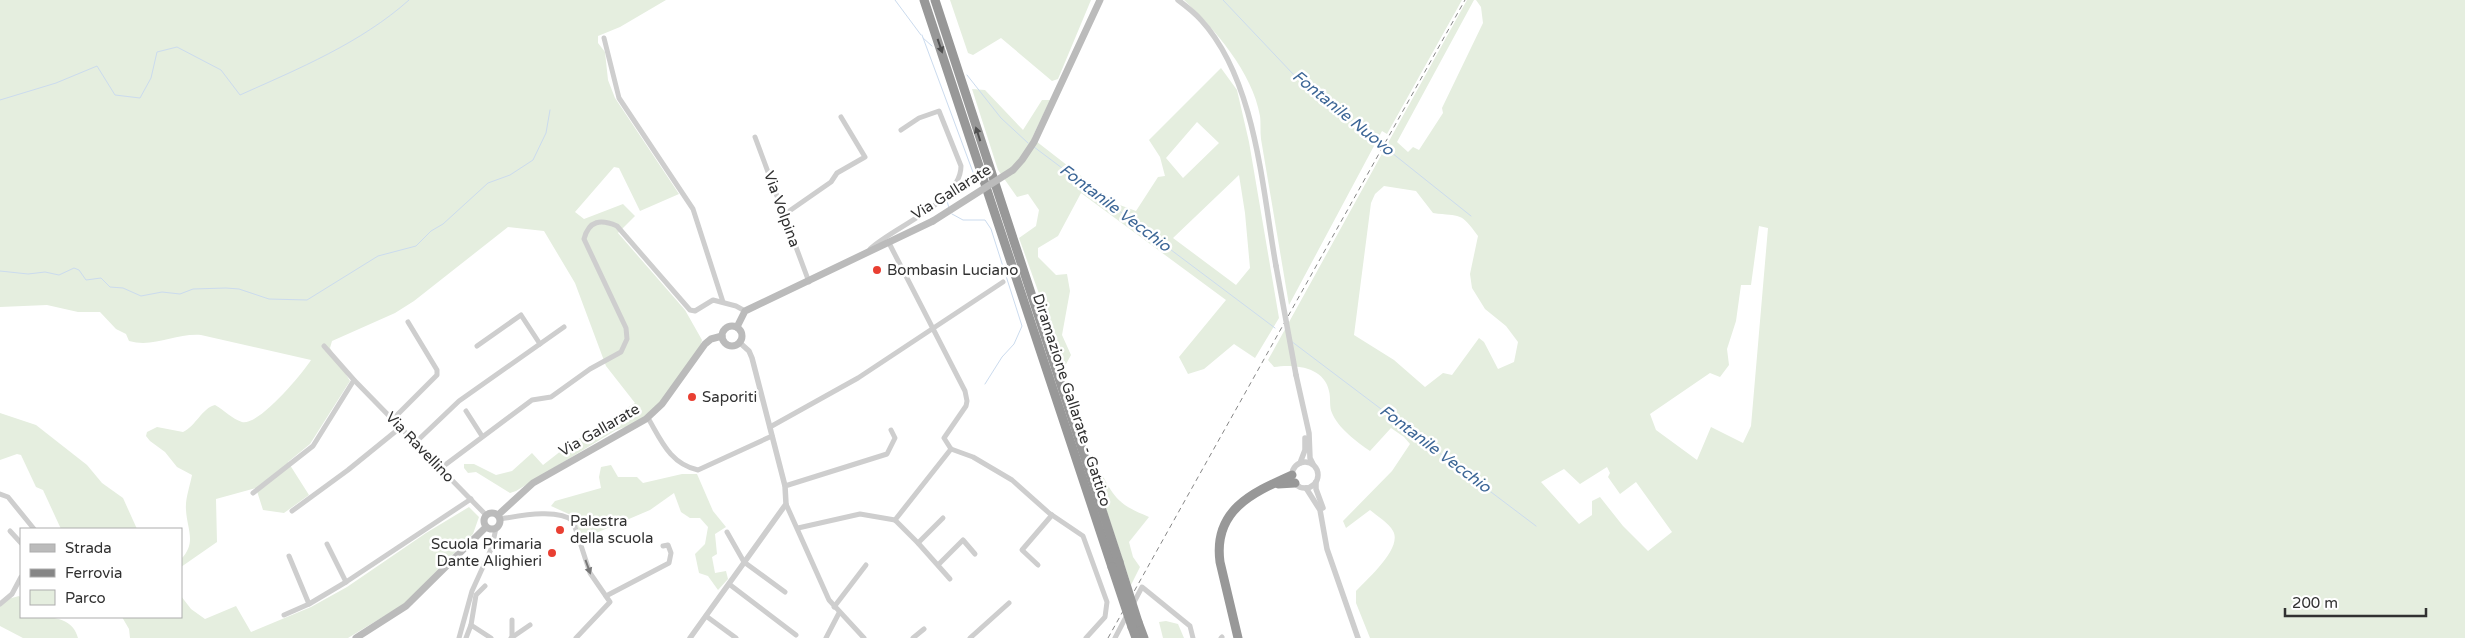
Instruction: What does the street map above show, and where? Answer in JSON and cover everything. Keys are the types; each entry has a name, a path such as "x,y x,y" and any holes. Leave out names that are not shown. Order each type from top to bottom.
{"highway":[{"name":"Diramazione Gallarate - Gattico","path":"924,0 1135,625 1136,638"},
{"name":"Diramazione Gallarate - Gattico","path":"936,0 1115,565"},
{"path":"1238,638 1220,562 1220,540 1227,521 1239,504 1257,490 1293,479"},
{"name":"Diramazione Gallarate - Gattico","path":"1135,625 1144,638"}],"main road":[{"name":"Via Gallarate","path":"745,311 933,222 1013,170 1030,150 1100,0"},
{"path":"737,327 745,311"},
{"path":"737,327 742,334 739,342 729,345 722,336 725,328 737,327"},
{"name":"Via Gallarate","path":"499,517 533,483 648,418 662,404 705,344 722,336"},
{"path":"491,512 499,517 496,528 486,527 484,522 486,515 491,512"},
{"path":"356,638 406,606 486,527"}],"street":[{"path":"1178,0 1202,20 1232,65 1248,106 1296,375 1309,433 1310,458 1318,470 1316,482 1334,569"},
{"path":"604,38 619,98 693,209 722,302"},
{"path":"863,256 878,241 933,207 950,188 961,171 961,166 939,111 919,118 901,130"},
{"path":"784,214 831,182 837,173 865,157 841,117"},
{"name":"Via Volpina","path":"755,137 809,282"},
{"path":"441,468 532,400 551,397 590,369 621,352 625,345 626,328 584,239 589,226 595,222 600,221 617,226 690,310 695,311 713,300 745,311"},
{"path":"889,243 964,391 967,401 944,438 951,449 973,457 1012,480 1052,515 1083,536 1107,602 1105,617 1086,638"},
{"path":"770,426 858,378 1003,282"},
{"path":"477,346 521,315 540,344"},
{"path":"393,419 437,375 437,370 408,322"},
{"path":"416,442 459,402 564,327"},
{"path":"739,342 749,351 752,358 785,486 786,504 819,579 834,607 864,638"},
{"name":"Via Ravellino","path":"324,346 354,380 486,515"},
{"path":"253,492 313,446 354,380"},
{"path":"1300,394 1306,434 1305,450 1300,463 1294,468 1293,479 1306,488 1320,510 1327,549 1358,638"},
{"path":"466,411 482,436"},
{"path":"648,418 673,460 686,468 698,470 772,436"},
{"path":"292,511 348,470 401,427"},
{"path":"785,486 887,454 895,438 891,430"},
{"path":"895,520 951,449"},
{"path":"1300,463 1313,464"},
{"path":"1306,488 1316,482"},
{"path":"0,494 8,497 33,528"},
{"path":"284,615 309,604 346,582 471,500"},
{"path":"693,637 786,504"},
{"path":"499,517 558,514 568,516 573,521 590,573 610,602 576,638"},
{"path":"798,528 860,514 895,520 950,579"},
{"path":"1038,565 1022,550 1052,515"},
{"path":"918,543 943,518"},
{"path":"459,638 472,591 492,547 496,528"},
{"path":"10,531 20,542"},
{"path":"727,532 744,562 785,592"},
{"path":"938,565 962,540 975,554"},
{"path":"327,544 346,582"},
{"path":"606,596 669,563 671,553 668,545 664,546"},
{"path":"289,556 309,604"},
{"path":"834,607 866,564"},
{"path":"0,604 12,594 20,579"},
{"path":"729,584 796,635"},
{"path":"466,638 472,625 476,595 485,586"},
{"path":"1115,638 1142,587 1190,626 1193,638"},
{"path":"970,638 1009,603"},
{"path":"826,638 839,613"},
{"path":"706,616 736,638"},
{"path":"511,637 512,620"},
{"path":"472,625 491,638"},
{"path":"511,637 530,625"},
{"path":"913,638 924,629"}],"green space":[{"path":"0,0 666,0 620,27 598,36 598,43 605,52 608,80 615,98 679,194 640,211 619,168 614,167 575,212 584,219 623,204 635,216 618,233 685,310 702,340 700,348 660,403 635,424 616,430 516,491 510,493 476,472 468,473 464,468 464,464 474,464 496,475 512,471 532,453 543,465 566,447 635,403 606,366 575,283 544,231 508,227 414,301 395,313 332,341 330,348 350,381 310,444 288,462 309,495 284,513 263,510 256,488 216,499 217,542 182,566 182,558 189,547 190,541 186,506 192,475 177,467 165,452 150,441 146,436 147,432 157,427 183,432 192,426 206,410 215,405 238,421 249,421 259,416 280,398 311,360 201,335 138,343 129,341 126,334 116,329 100,312 78,312 47,305 0,307"},
{"path":"950,0 1091,0 1058,79 1052,81 1001,38 973,55 968,53"},
{"path":"1184,0 1462,0 1387,134 1382,131 1289,305 1256,100 1231,52 1208,24"},
{"path":"1467,0 1474,0 1397,142 1408,152 1413,147 1419,150 1443,113 1442,108 1483,23 1481,7 1476,0 2465,0 2465,638 1370,638 1356,603 1356,591 1389,554 1395,538 1389,525 1370,510 1346,528 1343,521 1392,471 1410,444 1391,428 1370,451 1348,434 1335,419 1331,411 1329,391 1321,376 1307,368 1274,367 1268,360","holes":["1384,186 1416,191 1433,213 1455,215 1463,219 1478,236 1470,274 1472,288 1485,309 1506,326 1518,342 1514,362 1498,369 1484,342 1479,338 1452,375 1443,373 1425,387 1394,360 1354,335 1371,203 1375,194","1759,226 1768,228 1751,426 1743,443 1711,427 1697,460 1656,430 1650,414 1710,373 1720,377 1729,365 1727,349 1736,321 1741,285 1751,285","1607,467 1610,473 1608,477 1620,494 1636,482 1672,532 1648,551 1623,526 1600,497 1592,501 1592,515 1579,524 1541,482 1564,469 1580,484"]},
{"path":"1221,68 1237,90 1249,142 1279,318 1255,358 1234,344 1204,369 1188,374 1179,357 1226,300 1081,193 1058,236 1038,248 1038,257 1056,275 1067,274 1070,291 1062,335 1071,355 1065,366 1019,238 1036,226 1039,210 1028,194 1017,197 998,170 972,89 985,90 1023,130 1042,100 1050,100 1032,138 1117,204 1136,211 1158,177 1165,176 1160,157 1149,140","holes":["1197,122 1219,143 1183,178 1166,158","1239,175 1250,268 1236,285 1173,238"]},
{"path":"0,413 36,425 87,465 102,483 123,498 137,528 61,528 43,490 36,487 21,455 17,454 0,460"},
{"path":"611,465 618,477 637,477 643,483 682,474 697,474 713,511 726,527 715,534 717,554 712,557 715,573 726,571 728,579 718,590 708,576 699,573 695,554 705,544 708,527 700,518 690,518 681,512 674,493 650,510 582,539 573,516 551,506 555,501 601,488 599,477 601,467"},
{"path":"1102,474 1111,491 1121,502 1149,517 1129,542 1133,557 1140,567 1131,585 1096,478"},
{"path":"469,507 479,517 473,534 404,604 348,638 130,638 129,629 123,618 182,618 182,597 191,609 205,619 236,606 251,632 311,607 347,587 426,533"},
{"path":"20,597 20,618 55,618 63,620 75,630 78,638 23,638 0,626 0,606 8,599"},
{"path":"1166,621 1178,624 1184,638 1163,638 1159,622"}],"waterway":[{"path":"0,100 56,83 97,66 115,95 140,98 151,78 157,52 177,47 221,70 240,95 306,65 350,42 409,0"},
{"name":"Fontanile Vecchio","path":"895,0 921,35"},
{"name":"Fontanile Nuovo","path":"1223,0 1293,74 1471,216"},
{"path":"922,35 974,175 968,183 947,201 949,208"},
{"name":"Fontanile Vecchio","path":"923,38 932,46"},
{"name":"Fontanile Vecchio","path":"967,75 1001,118 1028,143"},
{"path":"0,271 28,274 45,272 59,275 74,268 79,270 86,280 101,278 110,287 123,288 141,296 162,292 180,294 193,289 226,288 239,289 269,299 307,300 378,256 416,246 488,183 510,175 533,160 546,133 550,110"},
{"name":"Fontanile Vecchio","path":"1034,147 1275,328"},
{"path":"952,214 963,220 985,220 991,229 1022,326 1014,344 1002,357 985,384"},
{"name":"Fontanile Vecchio","path":"1291,341 1536,526"}],"railway":[{"path":"1108,638 1465,0"}],"place":[{"name":"Bombasin Luciano","path":"877,270"},
{"name":"Saporiti","path":"692,397"},
{"name":"Palestra della scuola","path":"560,530"},
{"name":"Scuola Primaria Dante Alighieri","path":"552,553"}]}
